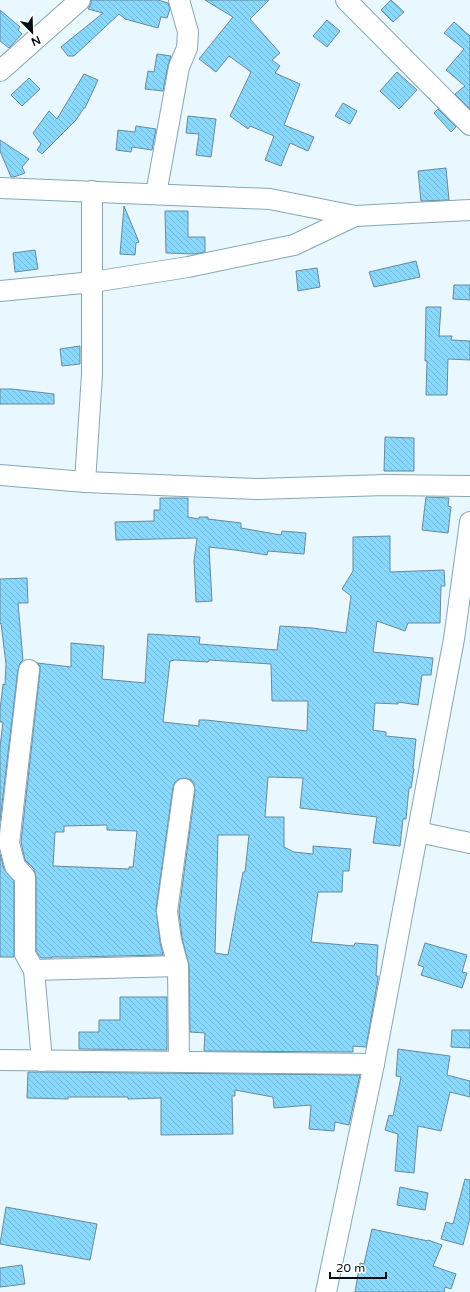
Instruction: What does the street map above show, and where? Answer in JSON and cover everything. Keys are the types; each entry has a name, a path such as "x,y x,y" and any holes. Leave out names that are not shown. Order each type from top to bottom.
{"street":[{"path":"0,71 80,0"},
{"path":"156,194 179,67 187,48 188,32 179,0"},
{"path":"346,0 470,125"},
{"path":"0,188 270,199 355,216 470,210"},
{"path":"85,482 92,374 92,191"},
{"path":"0,291 93,282 188,267 294,245 355,216"},
{"path":"0,475 85,482 258,489 385,485 470,486"},
{"path":"326,1292 374,1064 418,832 454,639 470,522"},
{"path":"29,670 9,843 15,866 25,877 25,954 34,970 42,1061"},
{"path":"178,1062 178,966 171,940 167,911 184,789"},
{"path":"418,832 470,843"},
{"path":"34,970 178,966"},
{"path":"0,1060 374,1064"}],"building":[{"path":"91,0 158,0 168,3 170,9 167,18 161,17 158,28 125,19 119,14 74,56 68,56 61,47 103,13 88,9 91,4"},
{"path":"205,0 269,0 250,19 280,53 272,60 280,66 275,73 300,84 284,125 314,137 308,151 290,143 281,166 265,160 274,136 250,126 248,129 230,116 251,72 229,56 216,72 199,59 233,17"},
{"path":"391,0 404,12 393,22 381,10"},
{"path":"0,10 20,27 18,30 22,34 9,48 0,41"},
{"path":"327,20 340,31 327,47 313,36"},
{"path":"454,22 470,36 470,109 455,94 465,86 446,70 464,49 444,33"},
{"path":"157,54 171,56 163,91 145,89 148,71 154,72"},
{"path":"397,72 417,90 399,109 380,91"},
{"path":"84,74 98,80 85,108 76,120 42,154 37,150 41,144 33,133 49,111 57,119"},
{"path":"29,78 40,89 22,106 11,95"},
{"path":"343,103 357,111 350,124 335,116"},
{"path":"438,109 456,127 451,132 434,113"},
{"path":"188,116 216,119 211,157 196,155 199,134 186,133"},
{"path":"136,126 156,129 152,150 132,147 131,152 116,150 118,130 135,132"},
{"path":"0,140 29,159 22,167 25,173 11,177 0,151"},
{"path":"446,168 449,200 421,201 418,171"},
{"path":"124,206 139,242 136,243 135,255 120,254"},
{"path":"165,211 188,211 188,237 205,237 205,252 194,254 166,253"},
{"path":"35,250 38,269 15,272 13,253"},
{"path":"416,261 420,277 374,287 369,272"},
{"path":"317,268 320,287 298,291 296,271"},
{"path":"454,285 470,285 470,300 453,299"},
{"path":"426,307 441,307 439,336 452,336 451,340 470,341 470,360 448,359 447,395 426,395"},
{"path":"80,346 80,364 62,366 60,349"},
{"path":"0,389 54,394 54,404 0,404"},
{"path":"385,437 414,438 414,471 384,471"},
{"path":"426,497 449,498 448,506 451,507 448,533 422,530"},
{"path":"160,498 188,498 188,517 199,519 199,517 208,517 208,519 241,523 241,528 281,535 282,531 306,533 304,554 268,551 267,555 209,547 212,601 196,602 194,561 197,538 116,540 115,522 154,521 154,510 160,510"},
{"path":"390,536 390,572 444,570 445,586 441,586 440,623 408,623 405,631 377,621 373,652 433,658 431,675 422,675 418,705 398,702 398,704 375,703 373,730 386,732 386,736 416,739 414,769 411,788 409,788 406,819 403,819 400,846 373,843 377,817 300,808 303,778 268,777 265,817 284,817 284,847 294,852 313,854 313,846 351,849 349,871 343,871 342,892 318,892 311,942 354,946 355,943 378,945 376,976 378,976 378,979 366,1047 353,1046 353,1052 204,1051 205,1033 190,1032 189,966 182,938 179,911 195,791 194,784 191,780 186,778 179,779 175,782 173,787 156,909 163,955 41,958 36,951 36,877 34,869 25,860 21,842 40,671 40,666 37,663 71,667 71,643 104,646 102,679 145,683 148,634 200,637 199,644 277,650 280,626 313,628 346,633 351,596 342,589 353,571 353,537","holes":["209,660 271,664 272,701 308,701 307,731 206,720 199,720 199,726 163,722 170,661 208,662","107,825 107,830 137,831 133,867 129,867 129,869 53,866 55,832 64,832 64,826","218,835 249,835 245,872 243,872 228,955 215,953"]},
{"path":"27,578 28,603 18,603 23,660 18,669 0,821 0,747 3,722 0,722 0,710 3,684 5,685 6,664 1,623 0,624 0,579"},
{"path":"0,854 4,869 14,881 14,957 0,957"},
{"path":"425,943 467,955 462,972 467,973 462,988 421,975 424,967 418,965"},
{"path":"120,997 167,997 167,1050 79,1049 79,1032 99,1032 99,1020 120,1020"},
{"path":"452,1030 470,1030 470,1048 451,1047"},
{"path":"398,1049 450,1056 447,1075 470,1081 470,1097 450,1092 441,1131 418,1126 414,1173 395,1171 398,1134 385,1130 389,1115 393,1116 401,1077 396,1076"},
{"path":"28,1072 360,1075 349,1125 335,1122 334,1131 309,1129 311,1105 274,1108 273,1097 235,1090 235,1096 232,1096 233,1134 161,1135 161,1098 27,1098"},
{"path":"465,1179 470,1180 470,1218 463,1245 441,1239 446,1222 453,1224"},
{"path":"400,1187 428,1193 425,1210 397,1205"},
{"path":"6,1207 97,1224 90,1260 0,1244"},
{"path":"372,1229 428,1240 442,1245 433,1266 456,1274 451,1289 445,1287 444,1292 355,1292 360,1263 364,1264"},
{"path":"22,1265 25,1284 0,1287 0,1268"}]}
